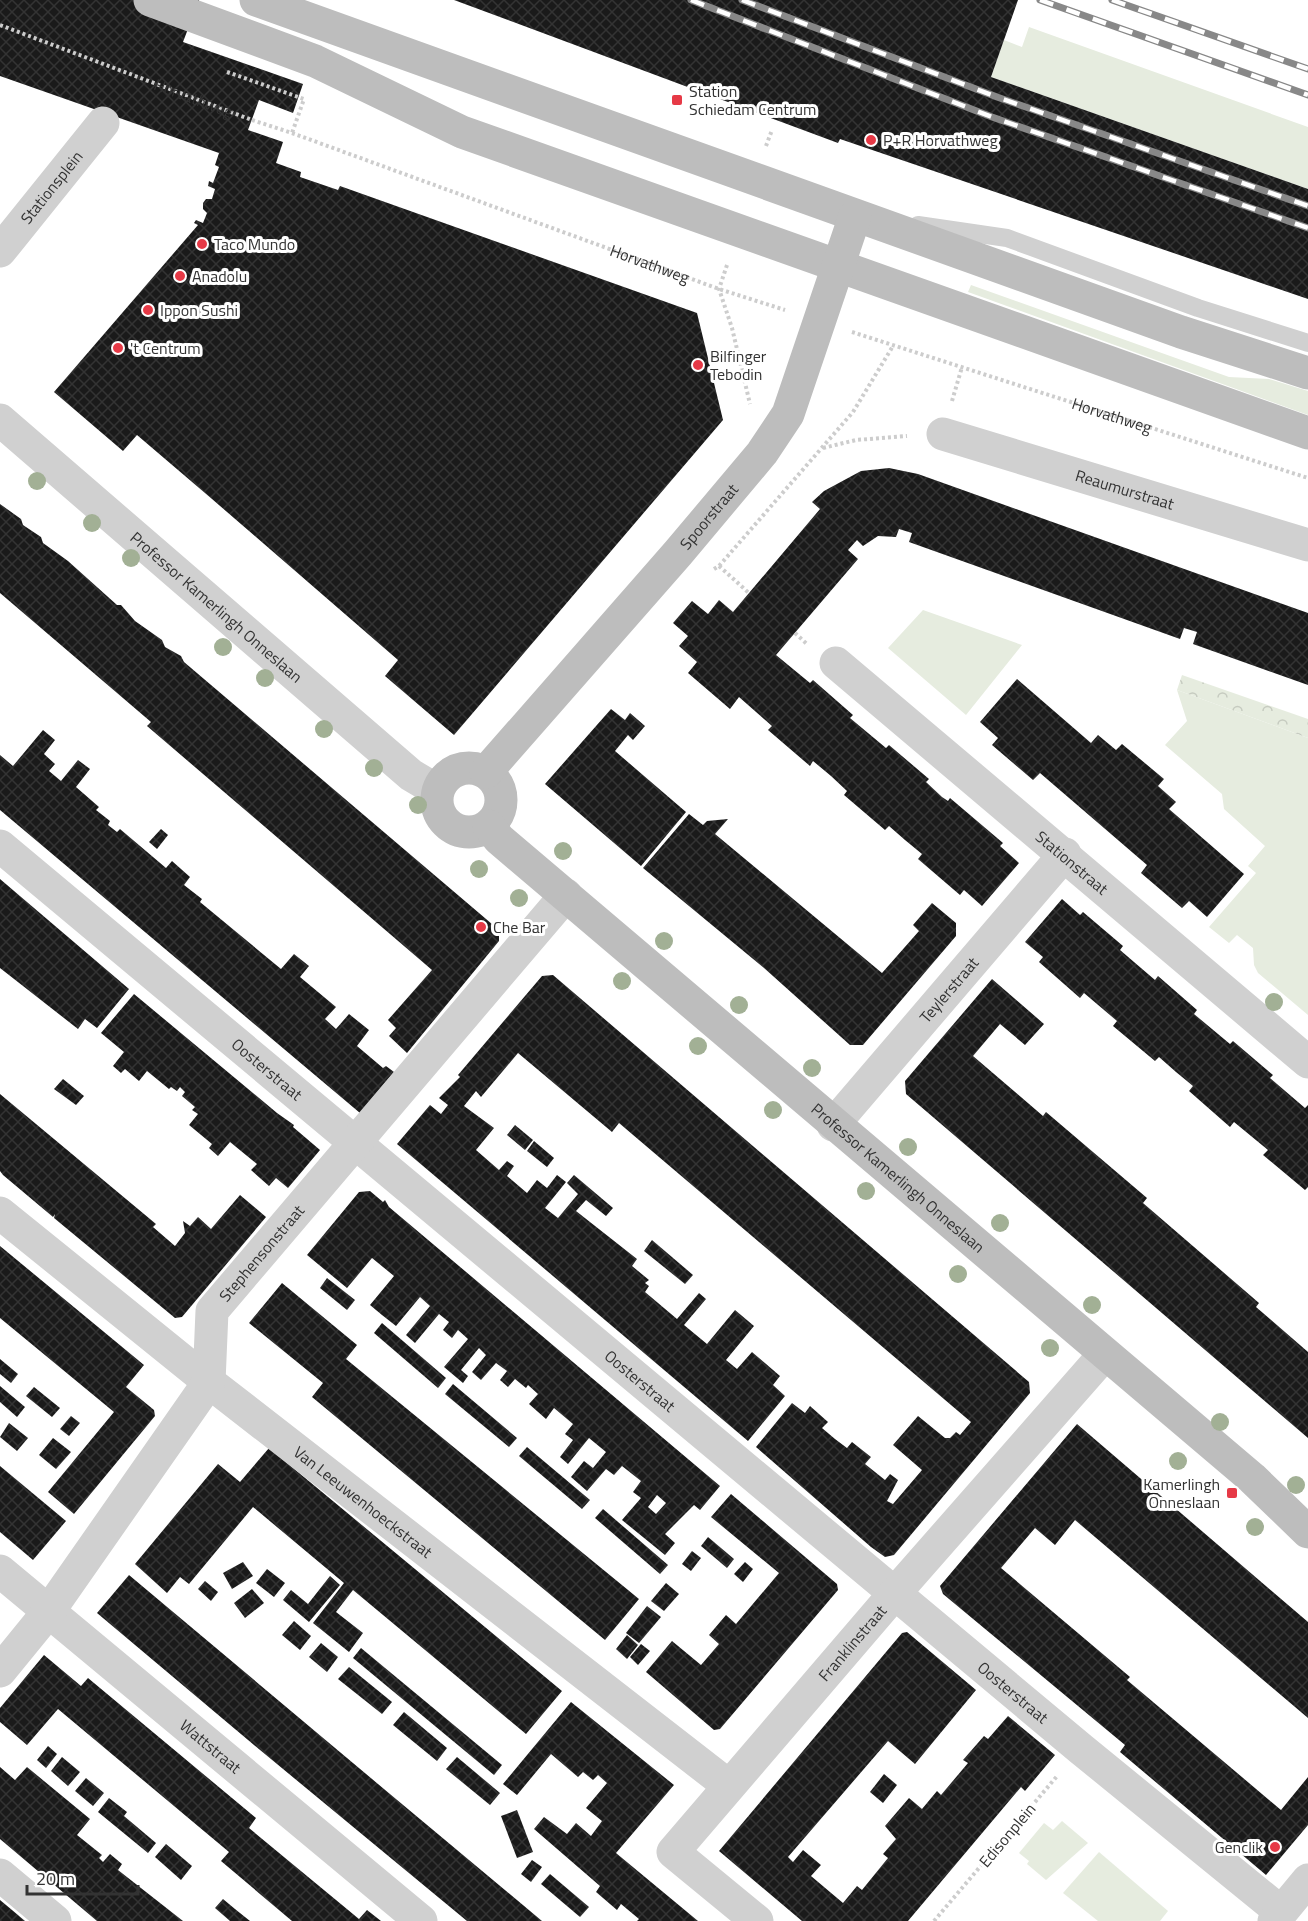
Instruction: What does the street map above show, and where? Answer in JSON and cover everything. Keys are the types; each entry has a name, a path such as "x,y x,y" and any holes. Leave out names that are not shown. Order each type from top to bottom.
{"main road":[{"path":"150,0 315,61 462,132 1308,433"},
{"path":"256,0 1199,338 1308,373"},
{"name":"Spoorstraat","path":"486,772 762,453 788,414 855,216"},
{"path":"477,768 486,772 494,779 502,798 496,818 489,826 478,831 467,832 446,823 437,802 442,782 457,769 477,768"},
{"name":"Professor Kamerlingh Onneslaan","path":"489,826 499,840 1104,1355 1252,1478 1308,1532"}],"street":[{"name":"Stationsplein","path":"0,251 103,123"},
{"name":"Professor Kamerlingh Onneslaan","path":"0,420 411,775 438,791"},
{"name":"Reaumurstraat","path":"943,434 1308,545"},
{"name":"Stationstraat","path":"836,663 1065,854 1308,1062"},
{"name":"Oosterstraat","path":"0,846 895,1593 1277,1917"},
{"name":"Teylerstraat","path":"833,1125 1065,854"},
{"name":"Stephensonstraat","path":"209,1382 212,1311 566,896"},
{"name":"Van Leeuwenhoeckstraat","path":"0,1213 209,1382 729,1786"},
{"name":"Franklinstraat","path":"757,1921 673,1852 895,1593 1104,1355"},
{"path":"0,1671 49,1611 209,1382"},
{"name":"Wattstraat","path":"0,1570 422,1921"},
{"path":"0,1875 55,1921"},
{"path":"1277,1917 1308,1880"}],"lane":[{"path":"855,216 1007,238 1246,324 1308,343"},
{"path":"1199,338 1246,324"}],"path":[{"name":"Horvathweg","path":"0,25 252,120 719,289 1308,478"},
{"path":"227,72 304,99 292,133"},
{"path":"719,289 732,328 751,406"},
{"path":"821,449 856,440 943,434"},
{"path":"719,566 750,594"},
{"name":"Edisonplein","path":"934,1921 1081,1749"}],"green space":[{"path":"1029,27 1308,127 1308,189 991,77 1004,40 1022,47"},
{"path":"971,285 1229,377 1269,379 1308,391 1308,415 968,292"},
{"path":"923,610 1022,645 966,715 888,648"},
{"path":"1182,675 1308,719 1308,738 1177,690"},
{"path":"1177,690 1308,738 1308,1015 1258,973 1254,965 1253,948 1237,935 1229,943 1209,927 1256,873 1248,866 1265,846 1224,809 1222,794 1165,745 1187,721"},
{"path":"1062,1821 1088,1843 1046,1880 1027,1864 1029,1861 1019,1853 1044,1823 1053,1830"},
{"path":"1099,1852 1168,1911 1160,1921 1098,1921 1063,1893"}],"building":[{"path":"0,0 199,0 183,42 303,84 293,113 259,100 248,130 283,142 276,163 301,172 300,177 338,190 340,186 697,313 723,420 454,735 385,676 398,660 212,499 137,435 123,451 54,392 198,225 194,223 196,220 203,223 207,213 203,209 203,203 206,199 212,199 215,189 208,186 209,181 213,183 219,167 215,165 219,153 0,76"},
{"path":"454,0 1018,0 991,77 1308,189 1308,299 840,139 838,143"},
{"path":"889,468 918,474 1308,613 1308,685 1193,644 1197,632 1184,628 1180,639 909,542 912,533 899,529 896,537 878,536 863,546 857,540 848,550 858,559 776,655 810,683 813,680 853,715 850,718 886,748 889,745 929,779 926,782 942,797 948,801 950,798 1003,843 1000,846 1019,863 982,906 964,890 960,895 918,859 922,854 889,826 885,830 844,795 847,791 831,776 813,761 810,766 768,730 772,726 739,697 730,709 688,673 697,662 679,646 688,636 673,623 692,601 708,614 719,600 733,612 820,509 812,502 824,491 861,471"},
{"path":"0,504 21,519 23,525 41,537 43,543 68,561 117,605 121,605 135,621 162,640 165,647 181,656 184,662 499,930 499,941 407,1053 389,1036 396,1028 388,1020 432,970 147,726 151,722 0,593"},
{"path":"1017,679 1091,743 1098,735 1116,750 1122,744 1164,779 1158,786 1176,802 1169,809 1244,874 1207,917 1189,901 1182,908 1141,873 1147,865 1040,773 1033,780 992,745 998,738 980,722"},
{"path":"611,709 625,720 630,713 645,726 633,740 628,735 615,751 686,812 641,866 545,784"},
{"path":"43,730 55,740 44,754 55,764 49,771 61,781 78,760 90,769 76,787 99,807 96,810 110,821 108,825 117,832 120,829 166,868 172,861 190,877 184,885 202,899 200,902 281,969 294,954 309,966 300,977 336,1007 325,1019 336,1029 349,1014 369,1030 357,1046 383,1068 386,1066 394,1072 360,1113 0,810 0,755 13,766"},
{"path":"689,814 703,825 707,821 728,819 715,834 882,973 919,931 913,925 932,903 956,923 956,936 863,1045 850,1045 764,968 643,868"},
{"path":"161,829 168,835 157,849 149,842"},
{"path":"0,879 129,989 97,1028 85,1019 78,1029 0,968"},
{"path":"1062,899 1080,915 1083,912 1123,946 1120,950 1155,980 1158,976 1197,1010 1194,1014 1230,1044 1233,1041 1273,1075 1270,1078 1305,1108 1308,1105 1308,1187 1305,1190 1263,1155 1268,1150 1234,1122 1230,1127 1189,1091 1193,1086 1159,1057 1155,1061 1113,1026 1117,1021 1084,993 1080,998 1039,962 1043,957 1025,942"},
{"path":"553,975 1029,1382 1030,1393 894,1555 885,1557 871,1547 756,1447 792,1403 805,1413 810,1406 828,1422 822,1428 835,1439 847,1448 852,1442 871,1457 865,1464 885,1480 890,1474 898,1480 887,1501 893,1504 922,1470 893,1445 918,1416 945,1438 950,1438 956,1432 960,1435 971,1422 619,1123 612,1132 518,1053 481,1097 476,1091 464,1106 494,1128 476,1150 499,1170 507,1161 514,1166 507,1176 527,1193 537,1180 547,1188 557,1175 566,1182 545,1208 558,1218 578,1194 567,1183 574,1175 613,1208 606,1216 586,1200 576,1211 637,1259 632,1266 649,1280 645,1283 649,1286 645,1292 677,1319 699,1293 706,1299 684,1325 707,1344 735,1310 754,1326 726,1360 737,1369 752,1352 780,1376 773,1385 785,1396 748,1441 397,1144 430,1105 441,1114 448,1105 439,1098 460,1077 458,1075 542,976"},
{"path":"992,979 1044,1024 1025,1045 1000,1024 973,1056 1043,1116 1046,1112 1147,1198 1143,1203 1259,1303 1256,1307 1308,1352 1308,1438 906,1094 905,1081"},
{"path":"134,994 294,1125 293,1127 320,1150 288,1188 276,1178 269,1186 251,1170 257,1164 230,1142 218,1156 209,1148 212,1144 189,1125 198,1114 192,1110 195,1107 182,1096 185,1092 180,1087 177,1091 171,1087 169,1089 147,1071 139,1081 125,1069 121,1073 113,1066 124,1052 101,1033"},
{"path":"63,1079 84,1096 76,1105 54,1089"},
{"path":"0,1094 156,1224 153,1227 175,1246 185,1233 183,1221 190,1226 198,1217 211,1229 240,1195 266,1217 182,1317 175,1318 54,1218 55,1214 53,1217 3,1175 0,1171"},
{"path":"515,1125 533,1140 525,1150 507,1135"},
{"path":"534,1141 554,1158 547,1167 527,1151"},
{"path":"370,1191 383,1202 385,1200 389,1207 720,1486 700,1510 694,1505 665,1534 675,1543 665,1555 622,1520 641,1498 633,1492 641,1481 622,1466 614,1475 606,1469 587,1491 571,1477 584,1461 593,1468 606,1452 589,1438 568,1464 560,1457 573,1440 565,1434 573,1424 554,1408 546,1419 529,1404 538,1394 528,1385 526,1388 515,1379 508,1387 500,1380 507,1371 496,1363 481,1380 472,1372 486,1355 479,1348 461,1370 468,1376 463,1383 444,1367 468,1339 458,1330 452,1338 443,1330 449,1322 439,1314 415,1343 406,1335 430,1306 420,1297 396,1326 370,1305 394,1276 372,1258 347,1288 307,1255 359,1192","holes":["657,1495 666,1503 656,1514 648,1507"]},
{"path":"652,1240 693,1275 685,1284 644,1251"},
{"path":"0,1246 144,1365 126,1387 154,1410 155,1416 74,1514 48,1492 114,1412 0,1318"},
{"path":"327,1278 355,1300 347,1310 320,1288"},
{"path":"282,1283 357,1345 346,1359 639,1599 605,1640 312,1397 323,1383 249,1323"},
{"path":"382,1323 446,1378 438,1388 374,1333"},
{"path":"0,1359 18,1374 11,1383 0,1374"},
{"path":"453,1384 517,1438 509,1447 445,1394"},
{"path":"0,1386 25,1407 17,1417 0,1402"},
{"path":"34,1387 60,1408 52,1417 26,1396"},
{"path":"71,1416 80,1423 69,1436 60,1429"},
{"path":"9,1423 28,1438 17,1451 0,1437"},
{"path":"1077,1424 1308,1622 1308,1718 1075,1520 1055,1545 1035,1528 1001,1568 1130,1677 1127,1680 1281,1810 1308,1777 1308,1825 1266,1875 1120,1752 1125,1745 943,1594 940,1586"},
{"path":"53,1438 71,1452 56,1469 39,1455"},
{"path":"527,1447 590,1500 582,1509 519,1456"},
{"path":"269,1448 562,1691 526,1734 353,1590 336,1612 363,1633 349,1652 313,1623 344,1583 253,1507 189,1584 180,1577 167,1593 135,1564 218,1464 240,1482"},
{"path":"0,1466 66,1521 33,1560 0,1532"},
{"path":"731,1494 837,1584 838,1590 720,1729 714,1730 646,1672 672,1641 701,1665 719,1644 709,1635 726,1615 736,1624 779,1573 711,1517"},
{"path":"603,1509 668,1565 660,1574 595,1518"},
{"path":"708,1537 734,1559 727,1568 701,1546"},
{"path":"692,1551 701,1558 691,1571 682,1564"},
{"path":"243,1562 253,1576 232,1589 223,1573"},
{"path":"745,1562 753,1569 743,1582 734,1574"},
{"path":"267,1569 285,1583 274,1597 256,1583"},
{"path":"129,1575 542,1921 467,1921 254,1745 97,1613"},
{"path":"330,1576 340,1585 309,1622 283,1600 291,1590 308,1604"},
{"path":"205,1581 218,1592 211,1601 198,1589"},
{"path":"666,1583 679,1594 664,1611 651,1601"},
{"path":"252,1589 264,1603 245,1618 234,1603"},
{"path":"647,1606 661,1617 639,1643 626,1633"},
{"path":"294,1621 311,1636 300,1650 282,1635"},
{"path":"907,1632 976,1690 915,1764 888,1741 788,1857 793,1862 803,1850 821,1865 811,1876 843,1903 857,1886 862,1890 888,1858 883,1854 896,1839 885,1826 909,1798 922,1809 937,1791 941,1795 968,1763 963,1760 984,1736 988,1739 1008,1716 1055,1755 1025,1791 1021,1787 908,1921 802,1921 719,1851 902,1633"},
{"path":"627,1635 638,1645 627,1659 616,1649"},
{"path":"321,1643 338,1657 327,1672 309,1657"},
{"path":"641,1644 650,1651 638,1665 630,1657"},
{"path":"361,1648 502,1765 494,1775 353,1658"},
{"path":"44,1655 81,1686 88,1678 256,1818 249,1828 359,1919 367,1910 381,1921 292,1921 221,1861 229,1852 58,1709 27,1745 0,1722 0,1708"},
{"path":"349,1667 392,1702 382,1714 338,1679"},
{"path":"571,1702 674,1785 616,1853 698,1921 637,1921 639,1919 621,1904 617,1910 596,1892 600,1886 534,1829 544,1817 567,1834 576,1823 591,1836 602,1821 586,1808 607,1783 598,1775 593,1780 583,1772 578,1777 551,1754 517,1795 503,1784"},
{"path":"404,1712 447,1748 437,1761 393,1725"},
{"path":"48,1746 57,1754 46,1768 37,1760"},
{"path":"62,1757 80,1772 68,1786 51,1771"},
{"path":"457,1757 500,1793 490,1805 446,1769"},
{"path":"0,1767 15,1780 27,1767 90,1819 77,1835 102,1855 99,1858 103,1862 110,1854 122,1864 118,1870 183,1921 97,1921 0,1839"},
{"path":"884,1774 897,1785 883,1803 870,1792"},
{"path":"86,1778 104,1793 93,1806 75,1791"},
{"path":"109,1798 127,1812 124,1816 156,1843 148,1853 98,1812"},
{"path":"517,1810 533,1852 517,1858 501,1816"},
{"path":"166,1844 192,1866 181,1880 155,1857"},
{"path":"532,1860 542,1867 531,1882 521,1874"},
{"path":"550,1874 589,1907 580,1917 541,1884"},
{"path":"223,1899 250,1921 230,1921 215,1908"},
{"path":"0,1900 12,1910 25,1921 0,1921"}],"railway":[{"path":"691,0 992,117 1308,228"},
{"path":"742,0 997,97 1308,206"},
{"path":"1040,0 1308,95"},
{"path":"1112,0 1308,69"}],"place":[{"name":"Station Schiedam Centrum","path":"677,100"},
{"name":"P+R Horvathweg","path":"871,140"},
{"name":"Taco Mundo","path":"202,244"},
{"name":"Anadolu","path":"180,276"},
{"name":"Ippon Sushi","path":"148,310"},
{"name":"'t Centrum","path":"118,348"},
{"name":"Bilfinger Tebodin","path":"698,365"},
{"name":"Che Bar","path":"481,927"},
{"name":"Kamerlingh Onneslaan","path":"1232,1493"},
{"name":"Genclik","path":"1275,1847"}]}
